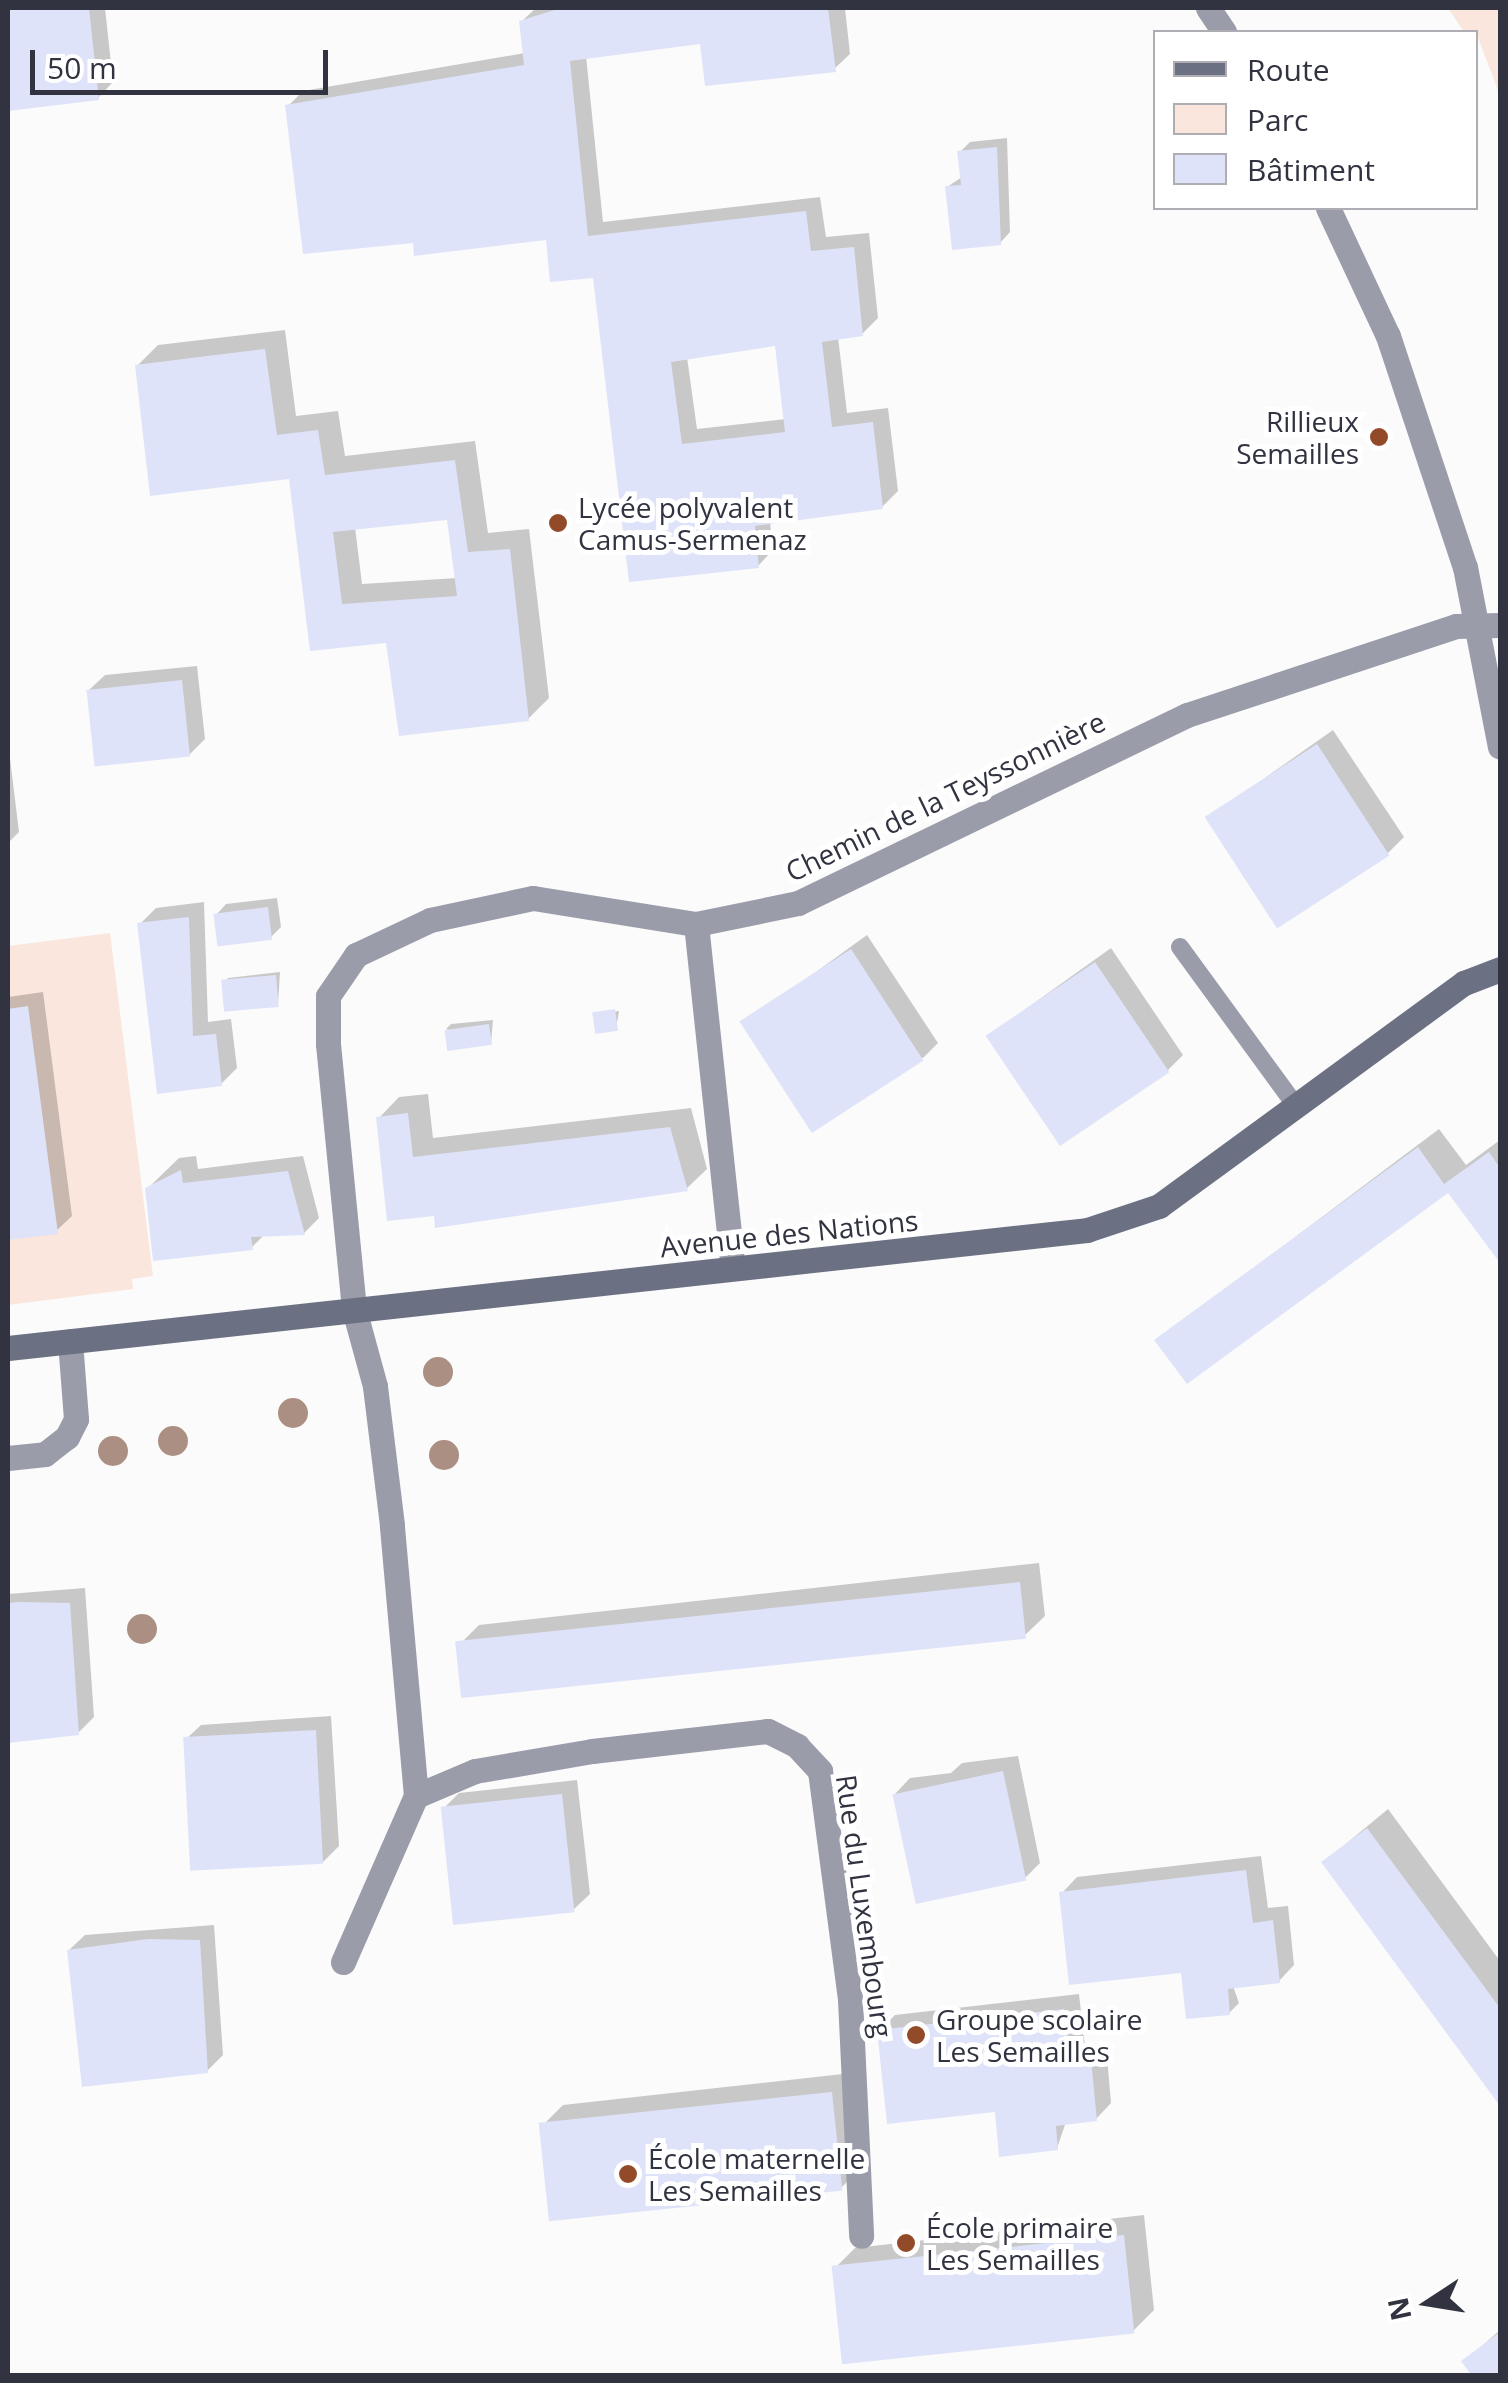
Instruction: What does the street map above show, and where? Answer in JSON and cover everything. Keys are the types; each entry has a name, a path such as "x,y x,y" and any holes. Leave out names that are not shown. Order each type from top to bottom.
{"street":[{"path":"1208,8 1223,30"},
{"path":"1329,210 1388,336 1490,625 1500,747"},
{"name":"Chemin de la Teyssonnière","path":"354,1309 328,996 356,955 430,920 533,898 696,924 798,903 1188,715 1490,625"},
{"path":"696,924 733,1268"},
{"name":"Avenue des Nations","path":"8,1348 1086,1230 1159,1206 1464,983 1500,968"},
{"path":"344,1962 416,1796 375,1386 354,1309"},
{"path":"8,1458 45,1454 67,1437 76,1419 70,1341"},
{"name":"Rue du Luxembourg","path":"416,1796 475,1771 592,1751 768,1731 796,1746 820,1771 850,1999 861,2236"}],"lane":[{"path":"1180,947 1296,1106"}],"green space":[{"path":"1448,8 1500,8 1500,96 1478,30 1463,30"},
{"path":"110,933 153,1276 132,1279 133,1289 8,1305 8,946"}],"building":[{"path":"8,8 89,8 99,100 8,111"},
{"path":"561,8 828,8 836,72 705,86 700,44 570,61 588,236 806,211 811,251 854,247 863,336 822,342 832,427 873,422 883,509 755,526 759,568 629,582 593,278 550,282 546,240 414,256 413,243 303,254 285,105 524,65 519,21","holes":["775,346 785,432 682,444 671,362"]},
{"path":"997,147 1001,245 952,250 945,186 961,185 957,151"},
{"path":"265,349 277,435 318,430 325,475 455,460 468,552 510,549 529,721 399,736 386,643 310,651 289,479 150,496 135,365","holes":["447,520 457,596 342,604 333,532"]},
{"path":"182,680 190,757 95,767 87,690"},
{"path":"1317,744 1389,856 1277,929 1205,817"},
{"path":"268,907 272,940 217,946 213,914"},
{"path":"189,917 193,1036 216,1034 222,1086 157,1094 137,923"},
{"path":"851,949 923,1061 812,1133 739,1021"},
{"path":"1095,962 1169,1072 1060,1146 986,1036"},
{"path":"276,975 279,1007 224,1012 221,980"},
{"path":"28,1006 58,1234 8,1240 8,1009"},
{"path":"615,1009 618,1031 595,1034 592,1012"},
{"path":"489,1024 492,1045 447,1051 444,1030"},
{"path":"408,1113 413,1157 670,1127 688,1191 435,1228 434,1216 387,1221 376,1117"},
{"path":"1418,1147 1444,1184 1489,1152 1500,1168 1500,1263 1448,1193 1187,1384 1154,1340"},
{"path":"181,1170 183,1183 288,1171 305,1235 251,1237 253,1250 153,1261 145,1188"},
{"path":"1020,1582 1026,1639 461,1698 455,1641"},
{"path":"8,1603 70,1603 79,1735 8,1743"},
{"path":"316,1730 323,1864 190,1871 183,1737"},
{"path":"1003,1771 1026,1881 916,1904 892,1794"},
{"path":"562,1794 574,1912 453,1925 441,1807"},
{"path":"1367,1828 1500,2008 1500,2106 1321,1862"},
{"path":"1246,1870 1253,1923 1273,1920 1280,1983 1228,1989 1230,2015 1186,2019 1181,1973 1069,1985 1059,1892"},
{"path":"148,1939 200,1940 208,2073 82,2087 67,1950"},
{"path":"1064,2009 1070,2061 1091,2059 1097,2121 1056,2126 1058,2150 999,2157 995,2112 887,2124 877,2030"},
{"path":"832,2092 842,2190 549,2221 539,2123"},
{"path":"1124,2235 1134,2333 842,2364 832,2266"},
{"path":"1500,2332 1500,2376 1472,2376 1461,2361"}],"place":[{"name":"Rillieux Semailles","path":"1379,437"},
{"name":"Lycée polyvalent Camus-Sermenaz","path":"558,523"},
{"name":"Groupe scolaire Les Semailles","path":"916,2035"},
{"name":"École maternelle Les Semailles","path":"628,2174"},
{"name":"École primaire Les Semailles","path":"906,2243"}]}
